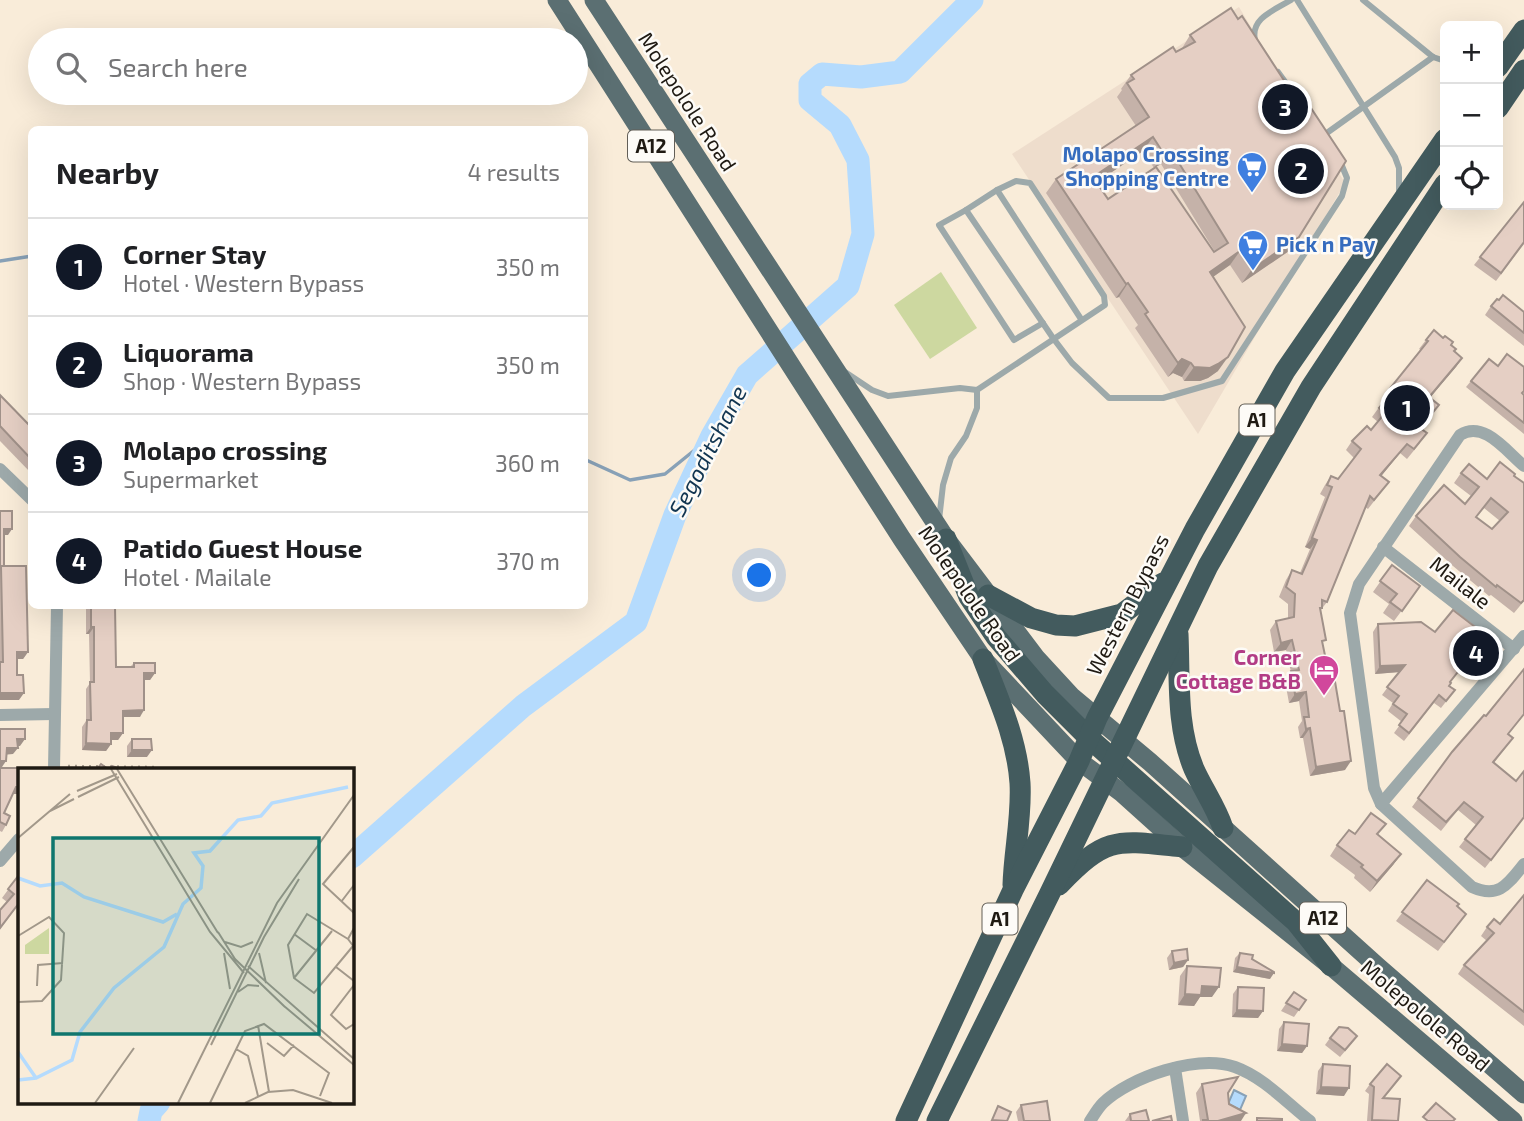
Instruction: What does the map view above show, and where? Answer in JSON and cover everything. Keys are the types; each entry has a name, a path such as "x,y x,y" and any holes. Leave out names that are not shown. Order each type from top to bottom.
{"highway":[{"path":"1503,57 1524,30"},
{"path":"1503,101 1524,70"},
{"name":"Western Bypass","path":"906,1121 1013,890 1167,580 1284,371 1440,146"},
{"name":"A1","path":"937,1121 1208,566 1311,387 1440,192"},
{"path":"942,532 970,597 996,637 1045,694 1119,749 1296,922 1331,966"},
{"path":"988,595 1031,618 1056,625 1075,626 1122,614 1167,580"},
{"path":"1178,632 1179,709 1184,736 1194,769 1223,828"},
{"path":"983,660 1015,743 1020,810 1013,890"},
{"path":"1049,895 1090,856 1116,843 1135,842 1182,847"}],"main road":[{"name":"Molepolole Road","path":"557,0 575,28"},
{"name":"Molepolole Road","path":"594,0 942,532 1036,658 1071,696 1093,728"},
{"name":"Molepolole Road","path":"588,48 983,660 1079,761 1331,966 1514,1121"},
{"name":"Molepolole Road","path":"1119,749 1150,762 1524,1094"}],"street":[{"path":"1524,466 1483,431 1467,431 1460,435 1359,584 1350,613 1374,788 1381,804 1472,887 1479,890 1488,892 1507,885 1524,864"},
{"path":"0,469 28,496"},
{"name":"Mailale","path":"1383,547 1514,649"},
{"path":"54,768 57,609"},
{"path":"1381,804 1524,636"},
{"path":"0,715 54,714"},
{"path":"0,861 18,840"},
{"path":"1090,1121 1101,1104 1149,1075 1210,1063 1233,1066 1258,1078 1310,1121"},
{"path":"1175,1068 1183,1121"}],"lane":[{"path":"1262,49 1254,38 1254,28 1258,20 1291,0"},
{"path":"1297,0 1390,147 1399,168 1399,191 1395,208"},
{"path":"1363,0 1433,57 1440,59"},
{"path":"1324,135 1433,57"},
{"path":"1269,60 1300,103"},
{"path":"1316,124 1330,144"},
{"path":"966,210 1052,338 1072,363 1109,398 1163,398 1222,381 1342,196 1347,178 1336,153"},
{"path":"832,363 872,390 888,397 960,388 977,390 1106,303 1030,183 1016,181 939,225 1014,340 1043,323"},
{"path":"997,190 1081,320"},
{"path":"942,532 943,485 951,458 966,436 977,408 977,390"}],"path":[{"path":"54,768 158,767"}],"shaded area":[{"name":"Molapo Crossing Shopping Centre","path":"1239,7 1345,183 1198,434 1012,154"}],"green space":[{"path":"941,272 977,328 930,359 894,305"}],"water":[{"path":"1234,1090 1246,1096 1240,1110 1228,1104"}],"building":[{"name":"Molapo Crossing Shopping Centre","path":"1231,8 1238,19 1242,16 1291,91 1297,87 1346,161 1299,237 1252,269 1240,251 1210,272 1245,327 1228,357 1210,368 1194,367 1182,359 1178,363 1145,314 1148,312 1128,283 1126,284 1056,179 1149,117 1127,83 1134,79 1131,75 1173,47 1176,52 1195,42 1190,35","holes":["1153,137 1164,154 1171,150 1228,243 1214,252 1156,167 1108,199 1093,177"]},
{"path":"1524,202 1524,242 1501,273 1480,257"},
{"path":"1503,295 1524,312 1524,333 1491,306"},
{"path":"1434,330 1453,342 1451,345 1456,349 1454,351 1462,358 1429,397 1439,405 1420,428 1427,433 1414,449 1407,444 1380,475 1389,482 1374,500 1370,496 1327,602 1322,600 1320,608 1326,640 1322,641 1327,665 1332,664 1340,711 1344,711 1351,761 1316,767 1310,728 1306,729 1304,717 1309,717 1306,692 1295,694 1291,671 1299,670 1292,640 1281,643 1276,621 1294,617 1295,594 1286,587 1292,570 1302,574 1317,540 1312,538 1332,487 1327,485 1331,476 1338,479 1361,449 1352,441 1367,426 1371,430 1385,413 1379,408 1391,394 1388,391"},
{"path":"1507,354 1524,367 1524,423 1471,381 1489,359 1498,366"},
{"path":"0,395 28,424 28,456 0,426"},
{"path":"1500,462 1524,483 1524,600 1521,603 1497,585 1496,587 1416,516 1444,485 1465,504 1479,487 1461,473 1469,464 1487,479","holes":["1491,498 1508,512 1492,529 1476,517"]},
{"path":"0,511 12,511 12,529 4,529 4,566 0,566"},
{"path":"1392,565 1420,586 1402,611 1390,602 1397,594 1380,581"},
{"path":"1,566 26,566 28,652 17,652 17,675 23,675 24,693 0,693 0,662 3,662"},
{"path":"91,609 115,609 116,667 134,667 134,663 155,663 155,673 144,673 144,710 123,711 123,733 111,733 111,744 86,743 87,720 91,720 90,682 94,682 94,627 91,627"},
{"path":"1453,610 1479,630 1460,653 1468,659 1450,682 1449,686 1455,690 1446,701 1439,695 1409,733 1399,725 1407,714 1393,704 1399,696 1387,687 1405,665 1380,666 1378,624 1421,622 1435,632"},
{"path":"1524,669 1524,714 1508,734 1513,738 1493,762 1516,781 1524,771 1524,817 1491,860 1465,839 1483,817 1464,802 1446,822 1418,798 1452,752"},
{"path":"0,729 25,729 25,739 17,739 18,748 7,748 6,761 0,761"},
{"path":"132,739 151,739 152,750 132,750"},
{"path":"0,768 18,768 18,787 4,813 10,816 6,825 0,822"},
{"path":"1371,813 1386,824 1377,834 1401,854 1377,881 1361,867 1363,865 1337,845 1349,830 1355,834"},
{"path":"18,876 18,904 0,928 0,910 14,894 8,889"},
{"path":"1427,880 1459,904 1457,906 1466,914 1444,942 1402,912"},
{"path":"1524,895 1524,1012 1464,965 1494,933 1487,927 1494,919 1500,924"},
{"path":"1187,949 1188,960 1174,963 1172,951"},
{"path":"1240,953 1253,955 1252,959 1274,973 1237,967"},
{"path":"1187,966 1221,968 1219,987 1202,986 1201,995 1185,994"},
{"path":"1238,987 1264,988 1263,1011 1237,1010"},
{"path":"1294,992 1306,1000 1299,1010 1286,1003"},
{"path":"1284,1022 1309,1024 1307,1046 1282,1044"},
{"path":"1339,1027 1348,1028 1357,1036 1345,1050 1330,1038"},
{"path":"1323,1064 1350,1066 1349,1088 1321,1087"},
{"path":"1387,1064 1401,1076 1383,1098 1400,1099 1398,1121 1372,1120 1374,1087 1370,1084"},
{"path":"1238,1077 1228,1093 1229,1104 1246,1113 1218,1121 1203,1121 1208,1120 1202,1084"},
{"path":"1047,1101 1050,1121 1024,1121 1021,1105"},
{"path":"1436,1103 1455,1119 1428,1121 1423,1117"},
{"path":"998,1106 1011,1112 1007,1121 992,1120"},
{"path":"1146,1110 1149,1121 1131,1121 1130,1114"},
{"path":"1171,1116 1172,1121 1152,1121"},
{"path":"1257,1118 1282,1119 1282,1121 1257,1121"}],"waterway":[{"name":"Segoditshane","path":"354,855 523,706 636,622 675,515 712,436 747,375 848,286 863,234 858,160 840,125 810,100 810,84 822,74 861,77 900,72 972,0"},
{"path":"0,261 28,257"},
{"path":"588,461 630,480 665,474 712,436"},
{"name":"Segoditshane","path":"149,1121 151,1111 157,1104"}],"place":[{"name":"Molapo crossing","path":"1285,107"},
{"name":"Liquorama","path":"1301,171"},
{"name":"Molapo Crossing Shopping Centre","path":"1252,194"},
{"name":"Pick n Pay","path":"1253,272"},
{"name":"Corner Stay","path":"1407,408"},
{"name":"Patido Guest House","path":"1476,653"},
{"name":"Corner Cottage B&B","path":"1324,697"}]}
